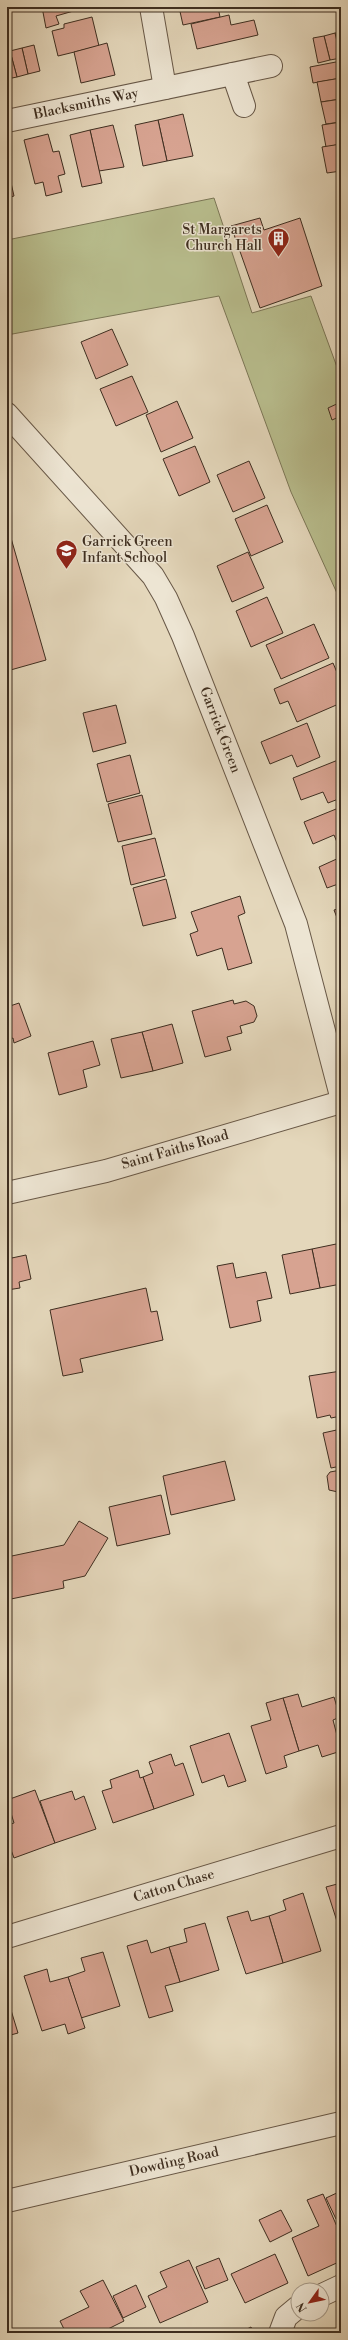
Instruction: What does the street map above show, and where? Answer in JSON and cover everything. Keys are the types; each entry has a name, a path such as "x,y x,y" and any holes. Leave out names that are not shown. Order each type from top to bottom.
{"street":[{"path":"151,7 165,88"},
{"name":"Blacksmiths Way","path":"7,121 271,66"},
{"path":"233,74 244,106"},
{"name":"Garrick Green","path":"7,414 153,576 166,598 183,636 296,924 341,1096"},
{"name":"Saint Faiths Road","path":"7,1193 106,1171 341,1102"},
{"name":"Catton Chase","path":"7,1937 341,1836"},
{"name":"Dowding Road","path":"7,2201 341,2123"},
{"path":"330,2291 341,2286"},
{"path":"280,2333 286,2317 290,2314"}],"green space":[{"path":"214,198 252,313 311,296 341,378 341,602 291,492 219,296 7,335 7,240"}],"building":[{"path":"42,7 77,7 77,10 56,16 59,24 46,28"},
{"path":"179,7 218,7 220,17 183,25"},
{"path":"284,7 295,7 295,8 285,10"},
{"path":"229,15 231,25 254,20 258,35 197,49 191,24"},
{"path":"92,17 99,46 58,56 52,31 64,28 64,24"},
{"path":"341,32 341,58 335,33"},
{"path":"335,33 341,58 330,60 324,36"},
{"path":"324,36 330,60 318,63 313,38"},
{"path":"107,43 115,75 81,83 74,52"},
{"path":"34,45 40,71 28,74 22,48"},
{"path":"22,48 28,74 17,77 10,51"},
{"path":"7,51 10,51 17,77 7,79"},
{"path":"341,61 341,78 313,83 310,67"},
{"path":"341,78 341,99 321,102 317,82"},
{"path":"341,99 341,122 326,124 321,102"},
{"path":"183,114 193,156 167,161 158,120"},
{"path":"158,120 167,161 143,166 135,125"},
{"path":"341,122 341,144 326,147 322,125"},
{"path":"113,125 124,167 99,171 90,130"},
{"path":"90,130 102,183 82,187 70,135"},
{"path":"48,134 53,152 59,151 65,174 58,176 62,192 46,196 43,182 35,184 24,140"},
{"path":"341,144 341,171 327,173 322,147"},
{"path":"7,165 14,196 7,198"},
{"name":"St Margarets Church Hall","path":"260,218 264,230 300,218 322,286 260,308 231,226"},
{"path":"112,329 128,365 96,379 81,342"},
{"path":"132,376 148,412 116,426 100,389"},
{"path":"177,401 193,438 161,452 146,415"},
{"path":"341,402 341,416 332,420 328,408"},
{"path":"195,446 210,482 179,496 163,459"},
{"path":"249,461 265,498 233,512 217,475"},
{"path":"267,505 283,542 251,556 235,519"},
{"path":"11,538 46,660 7,671 7,539"},
{"path":"248,552 264,588 232,602 217,566"},
{"path":"267,597 283,633 251,647 236,611"},
{"path":"314,624 329,658 281,679 266,645"},
{"path":"333,663 341,682 341,703 297,722 288,701 280,704 274,689"},
{"path":"116,705 126,743 93,752 83,713"},
{"path":"307,723 320,757 297,767 292,755 270,764 261,742"},
{"path":"130,755 140,793 107,802 97,764"},
{"path":"338,760 341,768 341,798 328,803 323,792 301,800 293,778"},
{"path":"142,795 152,834 118,842 108,804"},
{"path":"341,807 341,846 339,847 334,835 313,844 304,822"},
{"path":"155,838 165,876 131,885 122,846"},
{"path":"341,857 341,883 327,888 319,867"},
{"path":"166,879 176,918 143,926 133,888"},
{"path":"240,896 245,913 238,916 252,963 228,970 222,948 197,956 190,934 198,931 191,912"},
{"path":"341,908 341,928 334,910"},
{"path":"233,1000 234,1004 246,1001 254,1006 257,1016 254,1022 240,1026 242,1033 227,1037 231,1050 205,1057 192,1011"},
{"path":"19,1003 31,1036 14,1043 13,1038 7,1040 7,1007"},
{"path":"172,1024 183,1063 153,1071 142,1032"},
{"path":"142,1032 153,1071 121,1078 111,1039"},
{"path":"93,1041 100,1065 83,1070 87,1087 59,1095 48,1053"},
{"path":"341,1243 341,1284 320,1288 312,1249"},
{"path":"312,1249 320,1288 290,1294 282,1255"},
{"path":"26,1255 31,1279 19,1282 20,1288 7,1290 7,1259"},
{"path":"233,1263 236,1278 266,1272 272,1298 257,1301 261,1321 230,1328 217,1266"},
{"path":"146,1288 151,1312 157,1311 163,1340 80,1359 83,1372 63,1376 50,1310"},
{"path":"341,1371 341,1416 331,1418 330,1415 317,1418 309,1376"},
{"path":"341,1429 341,1466 331,1468 323,1433"},
{"path":"225,1461 235,1500 171,1515 163,1476"},
{"path":"341,1470 341,1506 338,1492 329,1490 327,1476 330,1472"},
{"path":"161,1495 170,1534 117,1546 109,1507"},
{"path":"79,1521 108,1538 85,1576 63,1581 64,1588 11,1599 7,1580 7,1557 64,1545"},
{"path":"298,1694 302,1707 334,1697 340,1717 333,1720 341,1751 322,1757 318,1745 299,1751 283,1698"},
{"path":"283,1698 299,1751 284,1756 287,1767 266,1774 251,1726 271,1720 266,1703"},
{"path":"229,1733 246,1781 228,1787 224,1775 202,1783 190,1746"},
{"path":"171,1754 175,1766 183,1763 194,1795 154,1809 143,1777 153,1773 149,1762"},
{"path":"138,1770 140,1778 143,1777 154,1809 113,1823 102,1791 112,1788 110,1780"},
{"path":"35,1790 55,1843 14,1858 7,1839 7,1825 14,1823 7,1800"},
{"path":"72,1791 75,1800 84,1796 96,1829 55,1843 40,1801"},
{"path":"341,1883 341,1934 326,1887"},
{"path":"303,1893 321,1951 283,1963 269,1916 286,1910 283,1900"},
{"path":"248,1911 251,1921 269,1916 283,1963 246,1974 227,1917"},
{"path":"205,1923 219,1970 180,1982 169,1947 187,1942 184,1929"},
{"path":"147,1940 151,1953 169,1947 180,1982 165,1986 173,2011 149,2018 127,1946"},
{"path":"103,1952 120,2006 81,2018 68,1977 85,1971 81,1958"},
{"path":"47,1969 50,1982 68,1977 85,2028 68,2034 65,2024 42,2031 24,1976"},
{"path":"7,1997 18,2033 7,2036"},
{"path":"341,2191 341,2217 336,2219 326,2198"},
{"path":"323,2194 341,2236 341,2261 308,2276 292,2238 319,2226 307,2200"},
{"path":"281,2210 292,2231 270,2242 259,2220"},
{"path":"275,2254 288,2283 245,2303 231,2274"},
{"path":"219,2258 228,2280 205,2289 196,2267"},
{"path":"189,2260 208,2302 160,2323 148,2296 167,2287 160,2272"},
{"path":"103,2280 124,2321 100,2333 66,2333 60,2321 89,2307 80,2291"},
{"path":"136,2285 146,2307 123,2318 113,2296"},
{"path":"251,2327 254,2333 239,2333"}],"place":[{"name":"St Margarets Church Hall","path":"278,258"},
{"name":"Garrick Green Infant School","path":"67,570"}]}
